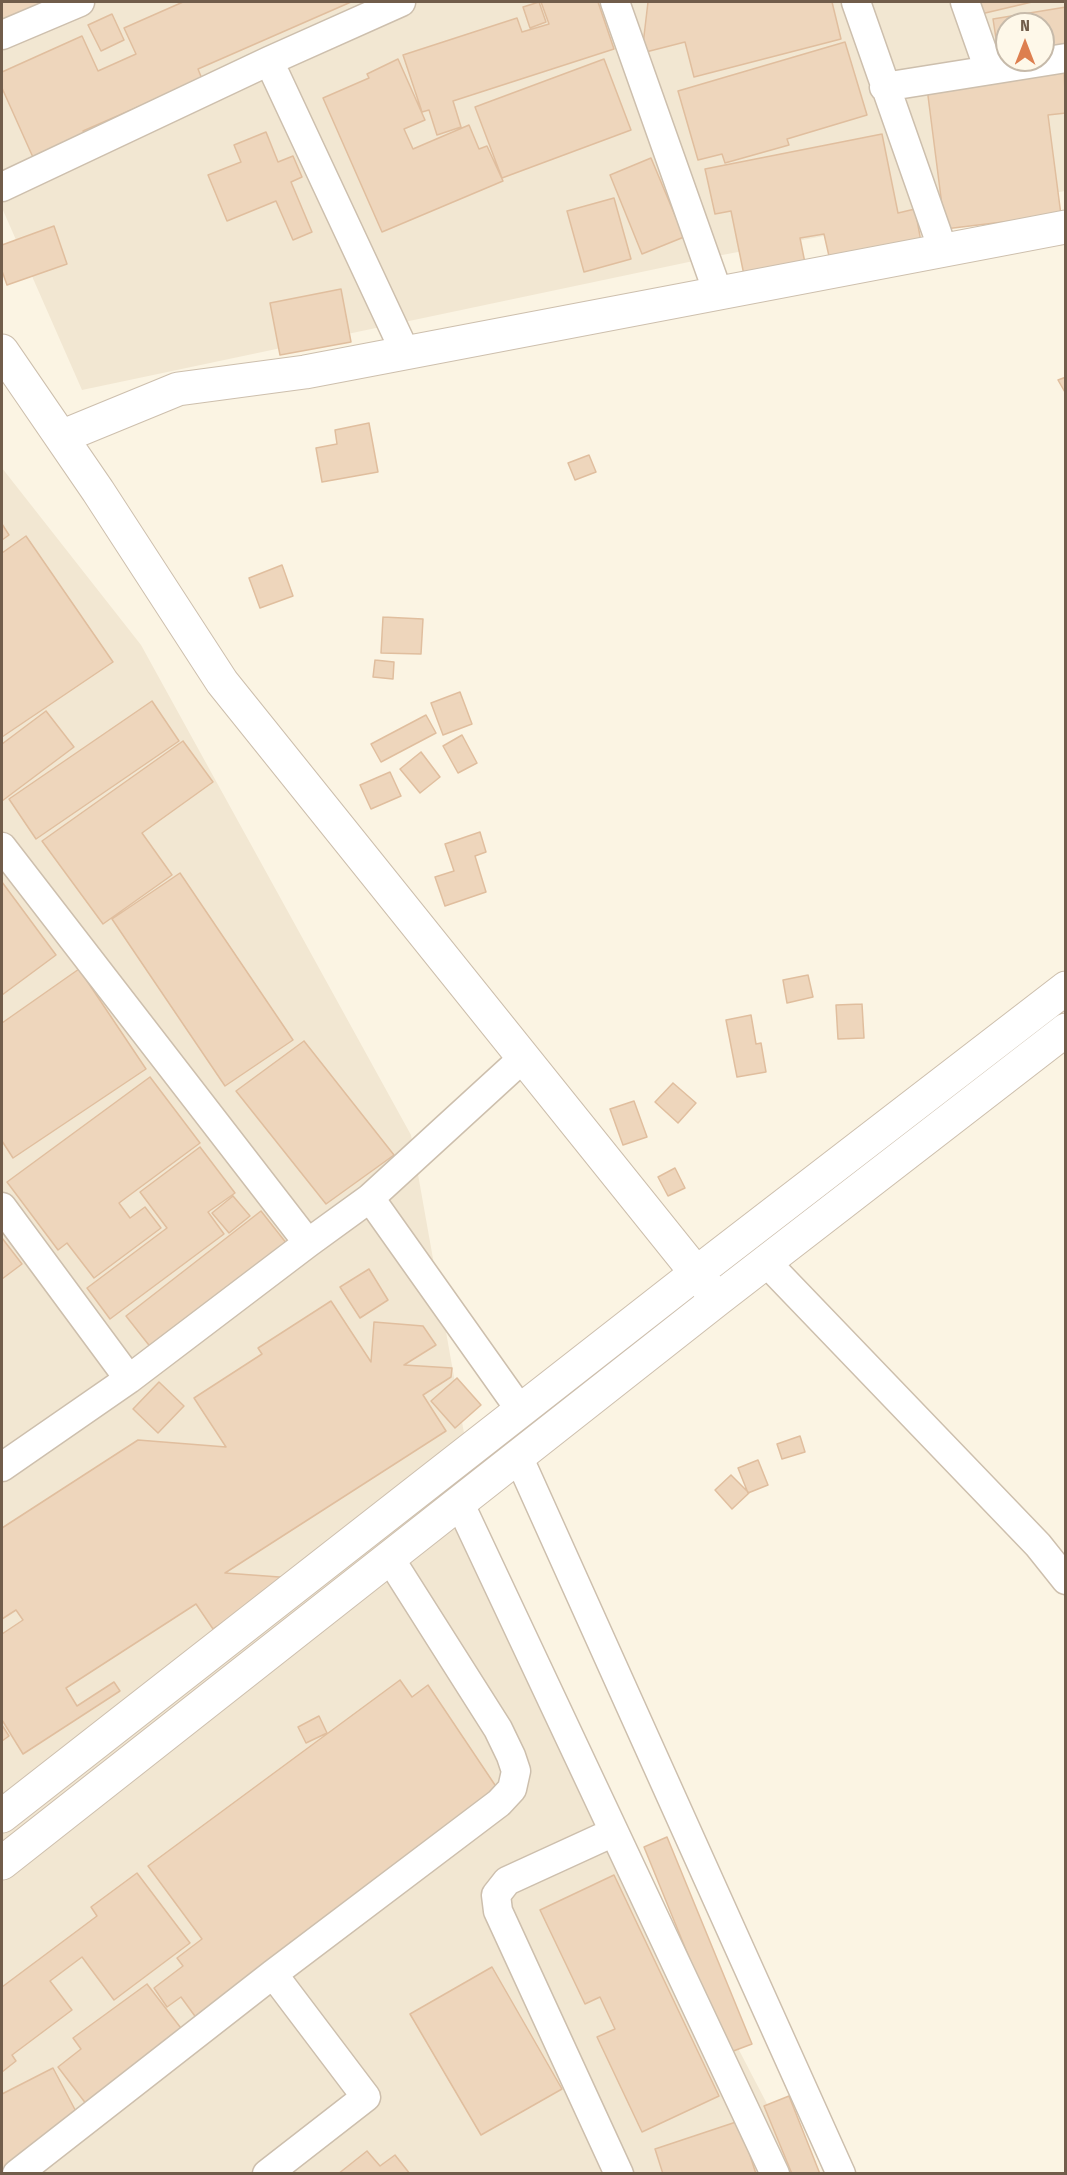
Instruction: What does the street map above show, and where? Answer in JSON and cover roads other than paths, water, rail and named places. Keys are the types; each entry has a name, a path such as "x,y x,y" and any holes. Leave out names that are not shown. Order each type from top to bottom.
{"street":[{"path":"2,35 80,2"},
{"path":"2,187 400,2"},
{"path":"615,2 718,293"},
{"path":"856,2 943,250"},
{"path":"965,2 989,70"},
{"path":"884,87 1065,58"},
{"path":"269,61 405,352"},
{"path":"61,437 178,389 305,372 1065,227"},
{"path":"2,351 222,682 695,1274 718,1299"},
{"path":"2,847 308,1242"},
{"path":"2,1816 1065,988"},
{"path":"2,1863 718,1299 1065,1030"},
{"path":"2,1467 129,1379 308,1242 370,1198 524,1058"},
{"path":"370,1198 521,1411"},
{"path":"2,1207 129,1379"},
{"path":"766,1262 1063,1571"},
{"path":"518,1456 841,2174"},
{"path":"459,1502 775,2174"},
{"path":"17,2174 273,1974 499,1803 512,1789 516,1771 498,1730 389,1557"},
{"path":"614,1832 507,1881 496,1895 498,1911 619,2174"},
{"path":"267,2174 366,2097 273,1974"}]}
